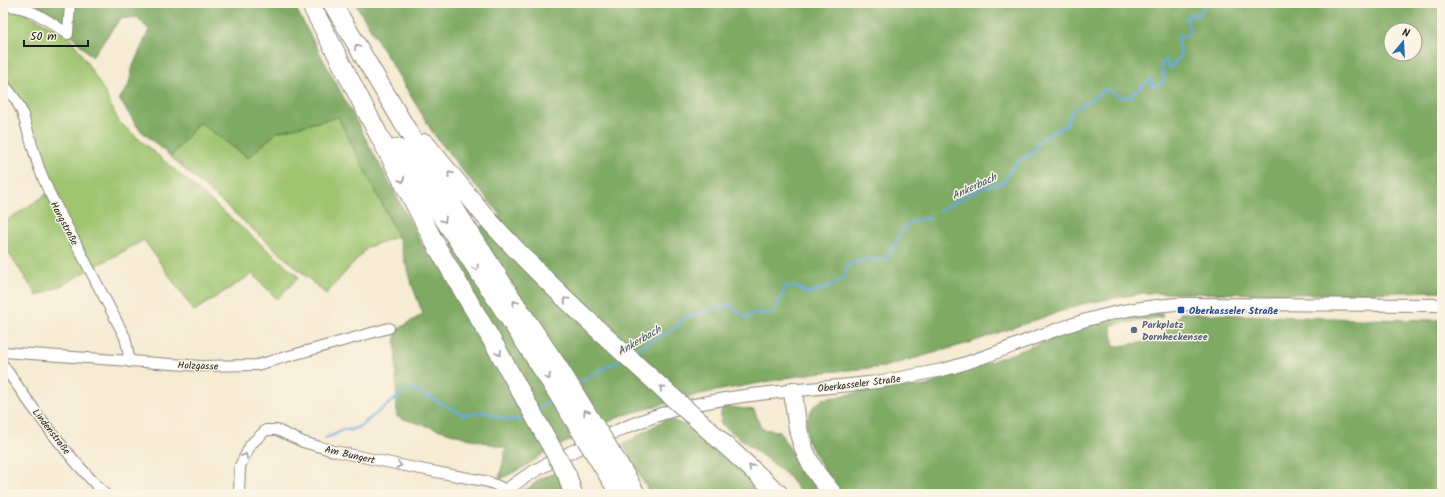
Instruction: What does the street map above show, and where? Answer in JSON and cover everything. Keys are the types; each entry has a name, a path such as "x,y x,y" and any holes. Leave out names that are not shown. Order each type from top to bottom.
{"highway":[{"path":"310,3 437,247 497,349 567,475 573,494"},
{"path":"332,3 435,177 461,232"},
{"path":"339,58 461,232 546,375 625,489"},
{"path":"377,80 417,133 503,237 558,293 779,494"},
{"path":"793,391 798,435 814,470 833,494"}],"street":[{"path":"3,8 11,6 28,11 48,20 68,34 70,3"},
{"name":"Hangstraße","path":"3,83 16,100 22,112 48,192 126,337 129,362"},
{"name":"Oberkasseler Straße","path":"505,492 546,465 573,451 626,426 672,410 711,402 870,383 943,369 974,360 1087,320 1141,308 1177,304 1442,305"},
{"name":"Holzgasse","path":"3,352 129,362 208,366 257,365 389,328"},
{"name":"Lindenstraße","path":"3,365 52,434 91,480 105,494"},
{"name":"Am Bungert","path":"239,494 240,466 251,444 266,430 286,434 304,442 334,451 489,482 505,492"}],"green space":[{"path":"23,3 293,3 429,257 501,215 461,169 433,133 355,3 1442,3 1442,291 1331,294 1143,293 1082,304 969,343 884,367 814,373 700,394 621,416 546,452 524,467 499,480 506,448 397,417 395,331 423,314 409,277 398,236 338,117 277,132 248,158 199,122 171,157 139,129 119,99 128,87 133,66 149,30 137,17 120,19 92,57 69,33"},
{"path":"20,10 67,35 79,50 104,91 119,122 299,277 277,299 252,274 194,311 144,240 58,287 37,296 3,244 3,223 50,192 3,78 3,12"},
{"path":"338,117 398,236 368,247 326,294 171,157 199,122 248,158 277,132"},
{"path":"1161,313 1163,317 1111,325 1114,347 1158,340 1181,313 1358,319 1442,320 1442,494 841,494 828,477 807,440 806,421 813,407 823,399 868,391 925,386 1057,337 1112,319"},
{"path":"722,406 754,410 762,429 779,431 794,456 822,494 802,494 786,474 720,423"},
{"path":"668,418 696,431 768,494 650,494 623,444"},
{"path":"556,473 566,494 515,494 529,488 541,478"}],"waterway":[{"name":"Ankerbach","path":"938,212 978,190 1003,183 1019,161 1035,152 1037,143 1056,130 1067,125 1071,112 1107,89 1120,97 1132,97 1133,93 1151,79 1153,87 1165,81 1161,64 1166,60 1170,68 1181,56 1178,39 1180,34 1186,37 1190,29 1186,19 1191,13 1196,17 1206,3"},
{"name":"Ankerbach","path":"632,352 676,328 682,319 730,305 747,318 754,313 771,314 777,306 786,286 793,286 808,294 832,285 844,278 848,265 870,258 875,260 885,260 902,231 912,221 930,219"},
{"name":"Ankerbach","path":"577,384 621,359"},
{"name":"Ankerbach","path":"325,438 336,434 343,429 351,430 359,427 405,391 413,389 464,415 484,412 508,420 523,419 527,416"},
{"name":"Ankerbach","path":"538,409 554,399"}],"place":[{"name":"Oberkasseler Straße","path":"1181,310"},
{"name":"Parkplatz Dornheckensee","path":"1134,330"}]}
